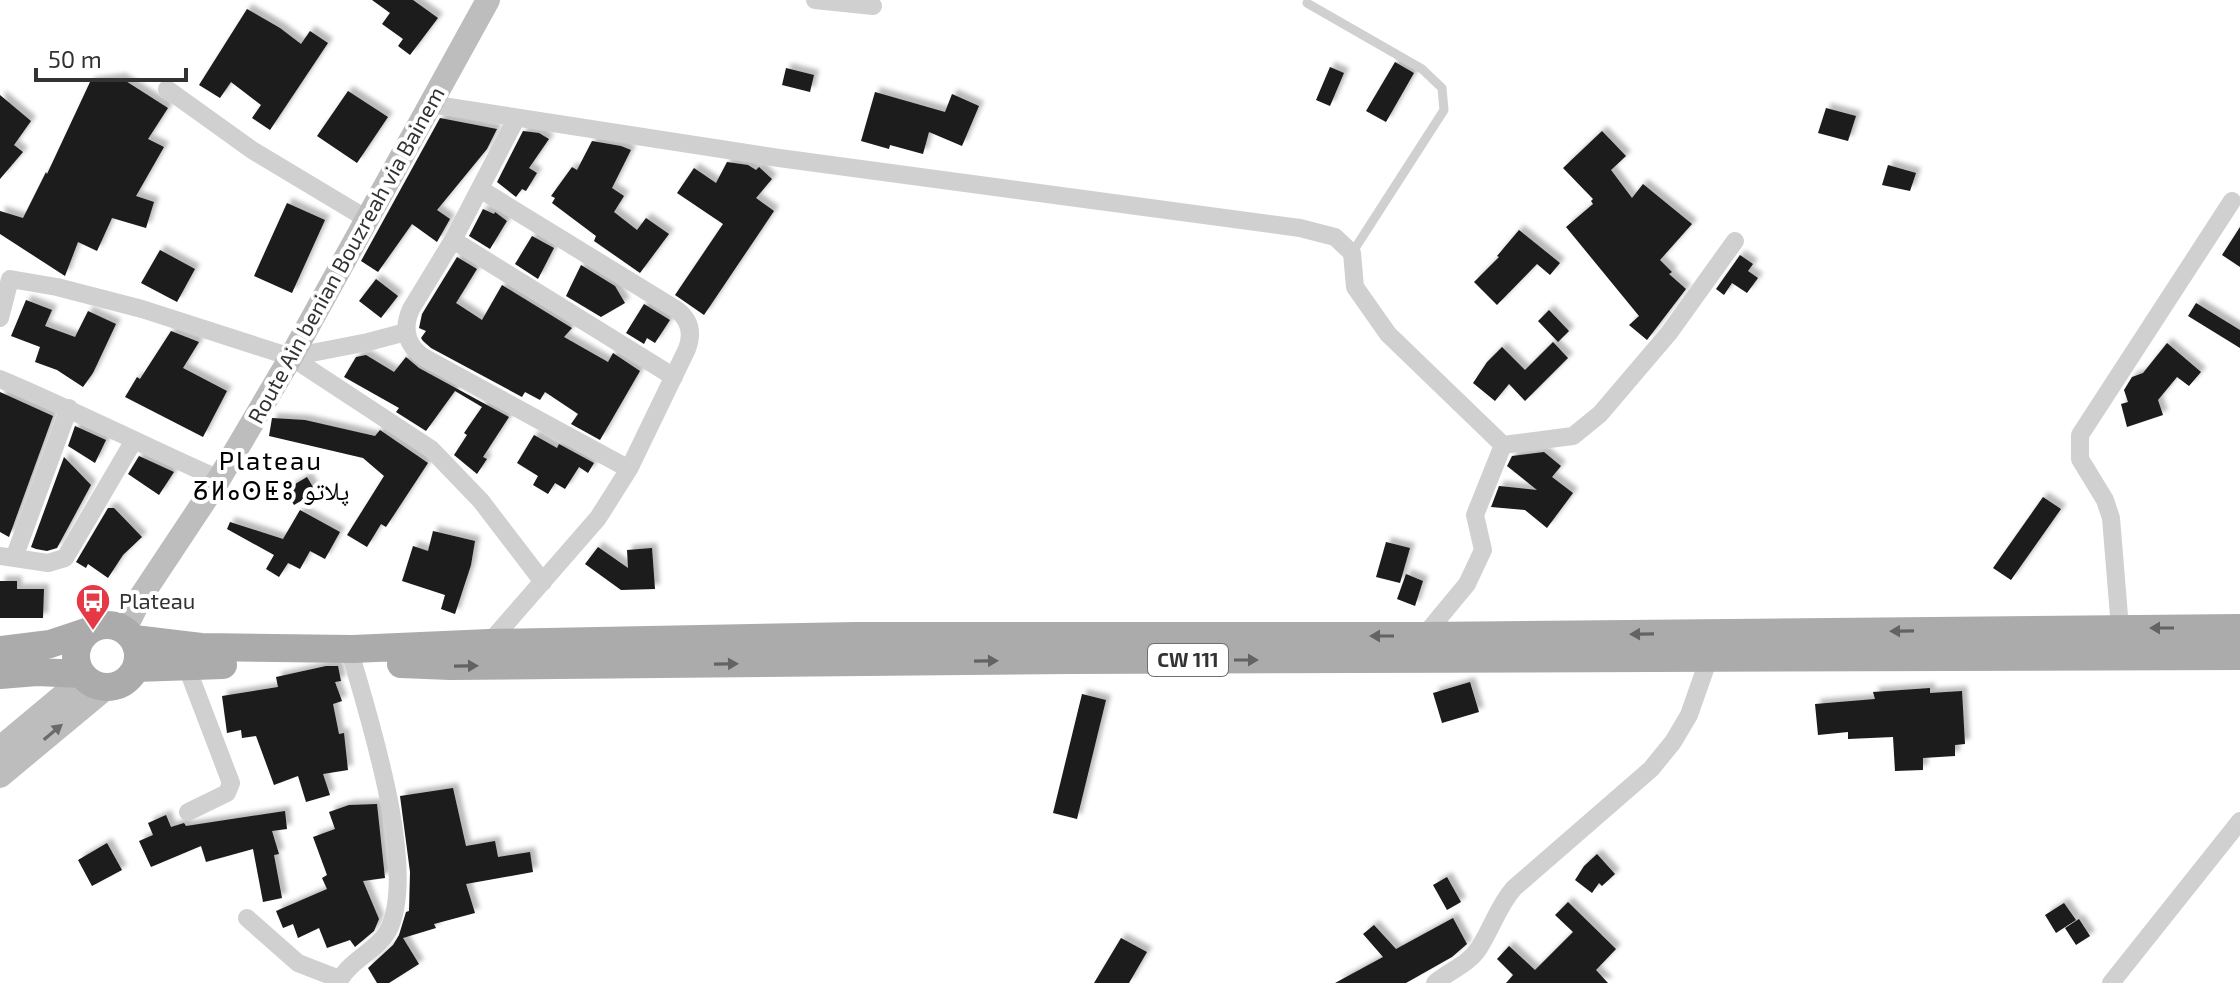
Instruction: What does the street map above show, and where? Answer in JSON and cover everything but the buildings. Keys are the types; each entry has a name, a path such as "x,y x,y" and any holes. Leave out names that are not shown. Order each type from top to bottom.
{"main road":[{"path":"0,650 50,644 98,625 112,624 130,634 138,648 136,668 120,684 37,672 0,675"},
{"name":"CW 111","path":"130,634 201,647 400,648 489,643 856,636 1424,636 2240,628"},
{"path":"86,632 75,652 76,664 91,680"},
{"name":"CW 111","path":"136,668 353,662 450,666 1070,660 2240,656"}],"street":[{"name":"Route Ain benian Bouzreah via Bainem","path":"130,634 142,595 219,479 291,357 488,0"},
{"path":"817,0 873,6"},
{"path":"167,89 252,150 367,219"},
{"path":"430,104 779,158 1300,228 1335,237 1352,253 1355,287 1388,334 1503,445"},
{"path":"516,119 453,240 411,309 406,332 411,345 425,358 629,469"},
{"path":"480,189 683,314 690,327 690,342 674,377 629,469 598,518 489,643"},
{"path":"2120,628 2111,518 2105,500 2080,459 2080,435 2232,201"},
{"path":"453,240 674,377"},
{"path":"1503,445 1573,436 1600,414 1669,333 1735,241"},
{"path":"0,318 5,278 57,287 142,309 291,357 431,449 481,501 543,582"},
{"path":"291,357 406,332"},
{"path":"0,379 219,479"},
{"path":"69,408 7,557 54,563 70,554 133,442"},
{"path":"1424,636 1467,584 1483,550 1475,515 1503,445"},
{"path":"1435,983 1462,965 1478,949 1500,906 1514,888 1651,769 1689,715 1709,658"},
{"path":"247,918 298,963 338,981 353,960 386,934 397,908 399,867 382,767 353,662"},
{"path":"186,665 231,783 227,793 188,812"},
{"path":"0,748 91,680"},
{"path":"0,776 91,680"},
{"path":"2111,983 2240,821"}],"lane":[{"path":"1307,3 1422,69 1442,88 1444,110 1352,253"}],"place":[{"name":"Plateau","path":"93,632"}],"district":[{"name":"Plateau ⵒⵍⴰⵙⵟⵓ پلاتو","path":"271,476"}]}
